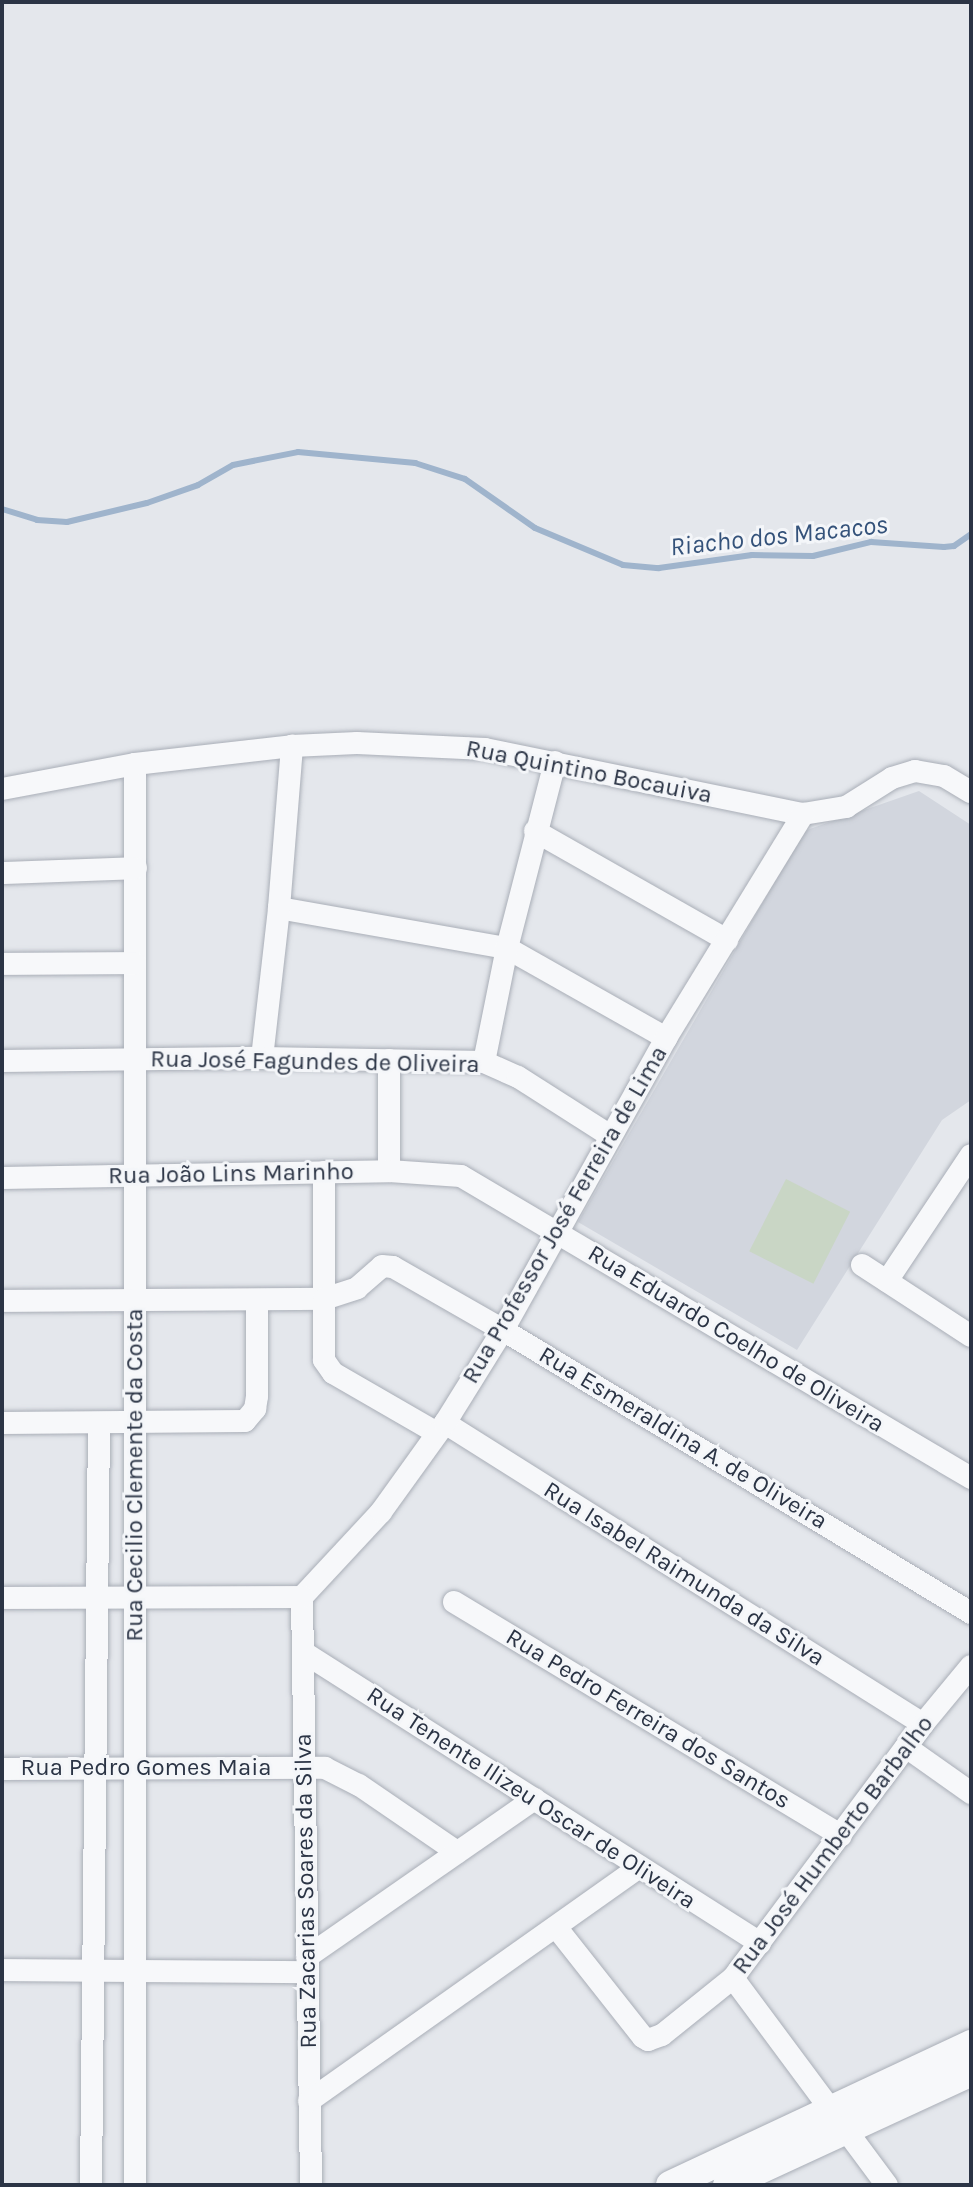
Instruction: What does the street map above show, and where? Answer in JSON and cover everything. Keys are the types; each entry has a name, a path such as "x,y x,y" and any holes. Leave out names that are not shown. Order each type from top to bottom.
{"street":[{"name":"Rua Quintino Bocauiva","path":"2,789 135,764 292,746 424,744 485,749 803,814 846,807 892,778 915,771 944,776 971,792"},
{"path":"262,1058 279,908 292,746"},
{"path":"484,1062 507,948 555,762"},
{"name":"Rua Cecilio Clemente da Costa","path":"135,764 135,2185"},
{"name":"Rua Professor José Ferreira de Lima","path":"302,1597 381,1512 441,1428 503,1330 609,1135 666,1038 803,814"},
{"path":"535,831 727,940"},
{"path":"2,873 136,868"},
{"path":"279,908 507,948 666,1038"},
{"path":"2,964 135,963"},
{"name":"Rua José Fagundes de Oliveira","path":"2,1061 262,1058 484,1062 518,1077 609,1135"},
{"path":"389,1060 389,1171"},
{"path":"887,1281 971,1155"},
{"name":"Rua João Lins Marinho","path":"2,1178 389,1171 461,1176"},
{"name":"Rua Isabel Raimunda da Silva","path":"324,1172 324,1360 333,1373 441,1428 923,1724"},
{"name":"Rua Eduardo Coelho de Oliveira","path":"461,1176 971,1478"},
{"path":"862,1265 971,1336"},
{"name":"Rua Esmeraldina A. de Oliveira","path":"324,1299 357,1288 382,1266 393,1267 503,1330 971,1613"},
{"path":"2,1301 324,1299"},
{"path":"2,1423 235,1423 251,1417 257,1396 257,1300"},
{"name":"Rua Cecilio Clemente da Costa","path":"91,2185 99,1423"},
{"path":"2,1598 302,1597"},
{"name":"Rua Zacarias Soares da Silva","path":"302,1597 311,2185"},
{"name":"Rua Pedro Ferreira dos Santos","path":"454,1602 841,1835"},
{"name":"Rua Tenente Ilizeu Oscar de Oliveira","path":"303,1652 760,1943"},
{"name":"Rua José Humberto Barbalho","path":"556,1927 648,2040 677,2025 733,1978 923,1724 971,1666"},
{"path":"906,1747 971,1793"},
{"name":"Rua Pedro Gomes Maia","path":"2,1769 325,1768 347,1777 457,1852"},
{"path":"2,1970 135,1971 307,1964 457,1852 534,1799"},
{"path":"309,2101 640,1867"},
{"path":"733,1978 887,2185"},
{"path":"727,2185 971,2044"},
{"path":"670,2185 971,2072"}],"shaded area":[{"path":"919,791 971,825 971,1100 942,1120 797,1350 578,1222 804,831"}],"green space":[{"path":"786,1179 850,1212 813,1284 749,1251"}],"waterway":[{"name":"Riacho dos Macacos","path":"2,509 37,520 67,522 147,503 198,485 233,465 298,452 415,463 465,479 535,528 623,565 659,568 752,555 813,556 871,542 944,547 954,546 971,534"}]}
